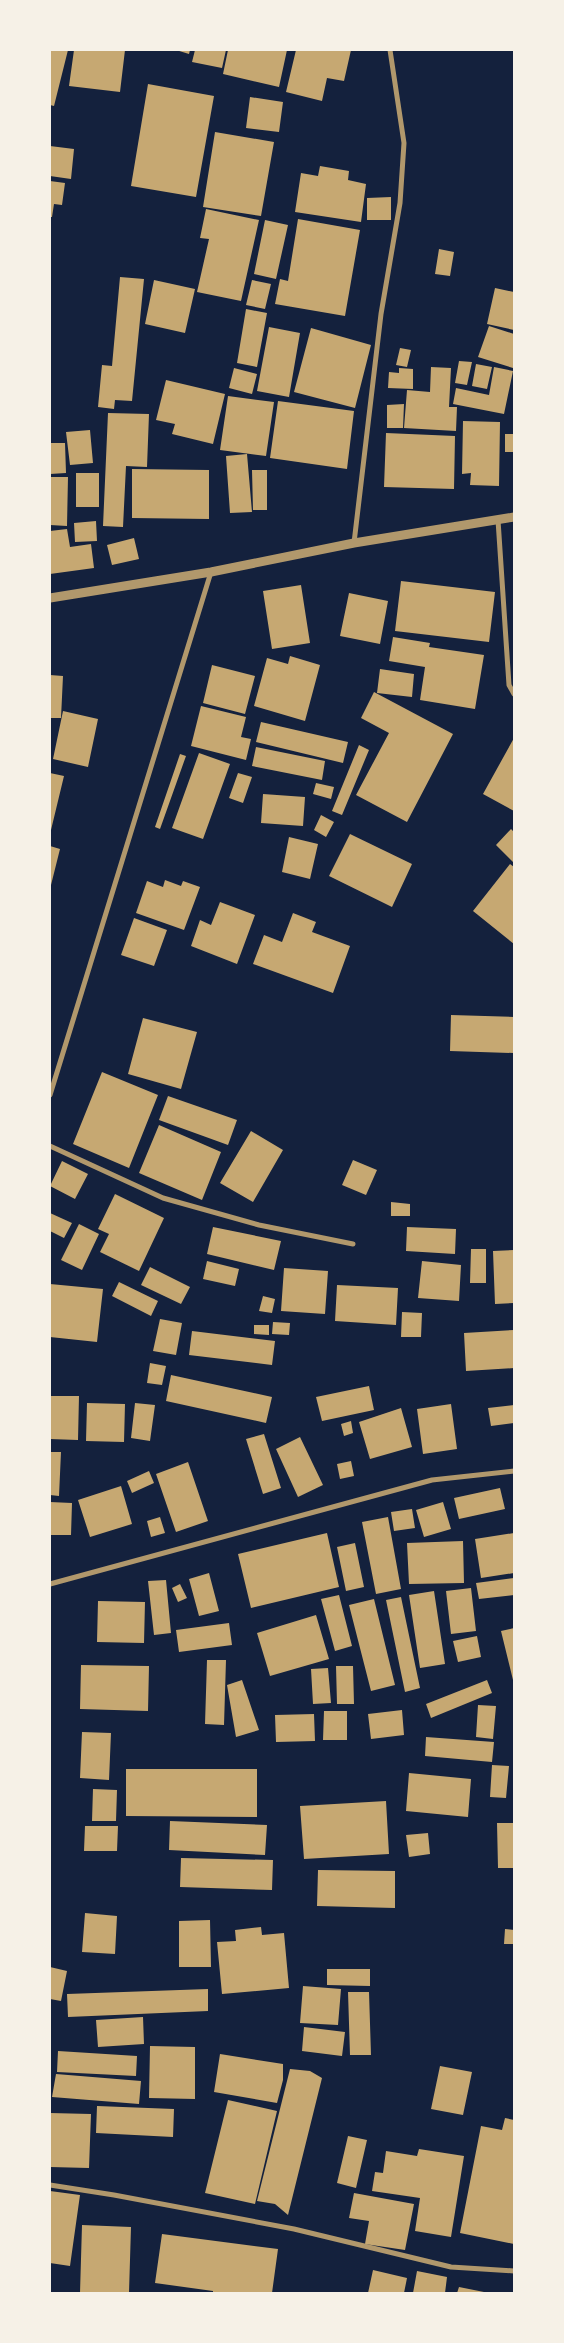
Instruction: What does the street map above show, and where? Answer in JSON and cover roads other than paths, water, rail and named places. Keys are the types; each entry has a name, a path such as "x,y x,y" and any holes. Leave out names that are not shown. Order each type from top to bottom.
{"street":[{"path":"354,543 381,314 400,203 404,143 390,50"},
{"path":"50,598 211,572 354,543 514,517"},
{"path":"498,520 509,685 514,694"},
{"path":"50,1095 211,572"},
{"path":"50,1146 163,1198 259,1225 353,1244"},
{"path":"50,1584 432,1480 514,1471"},
{"path":"50,2185 294,2228 451,2267 514,2271"}]}
